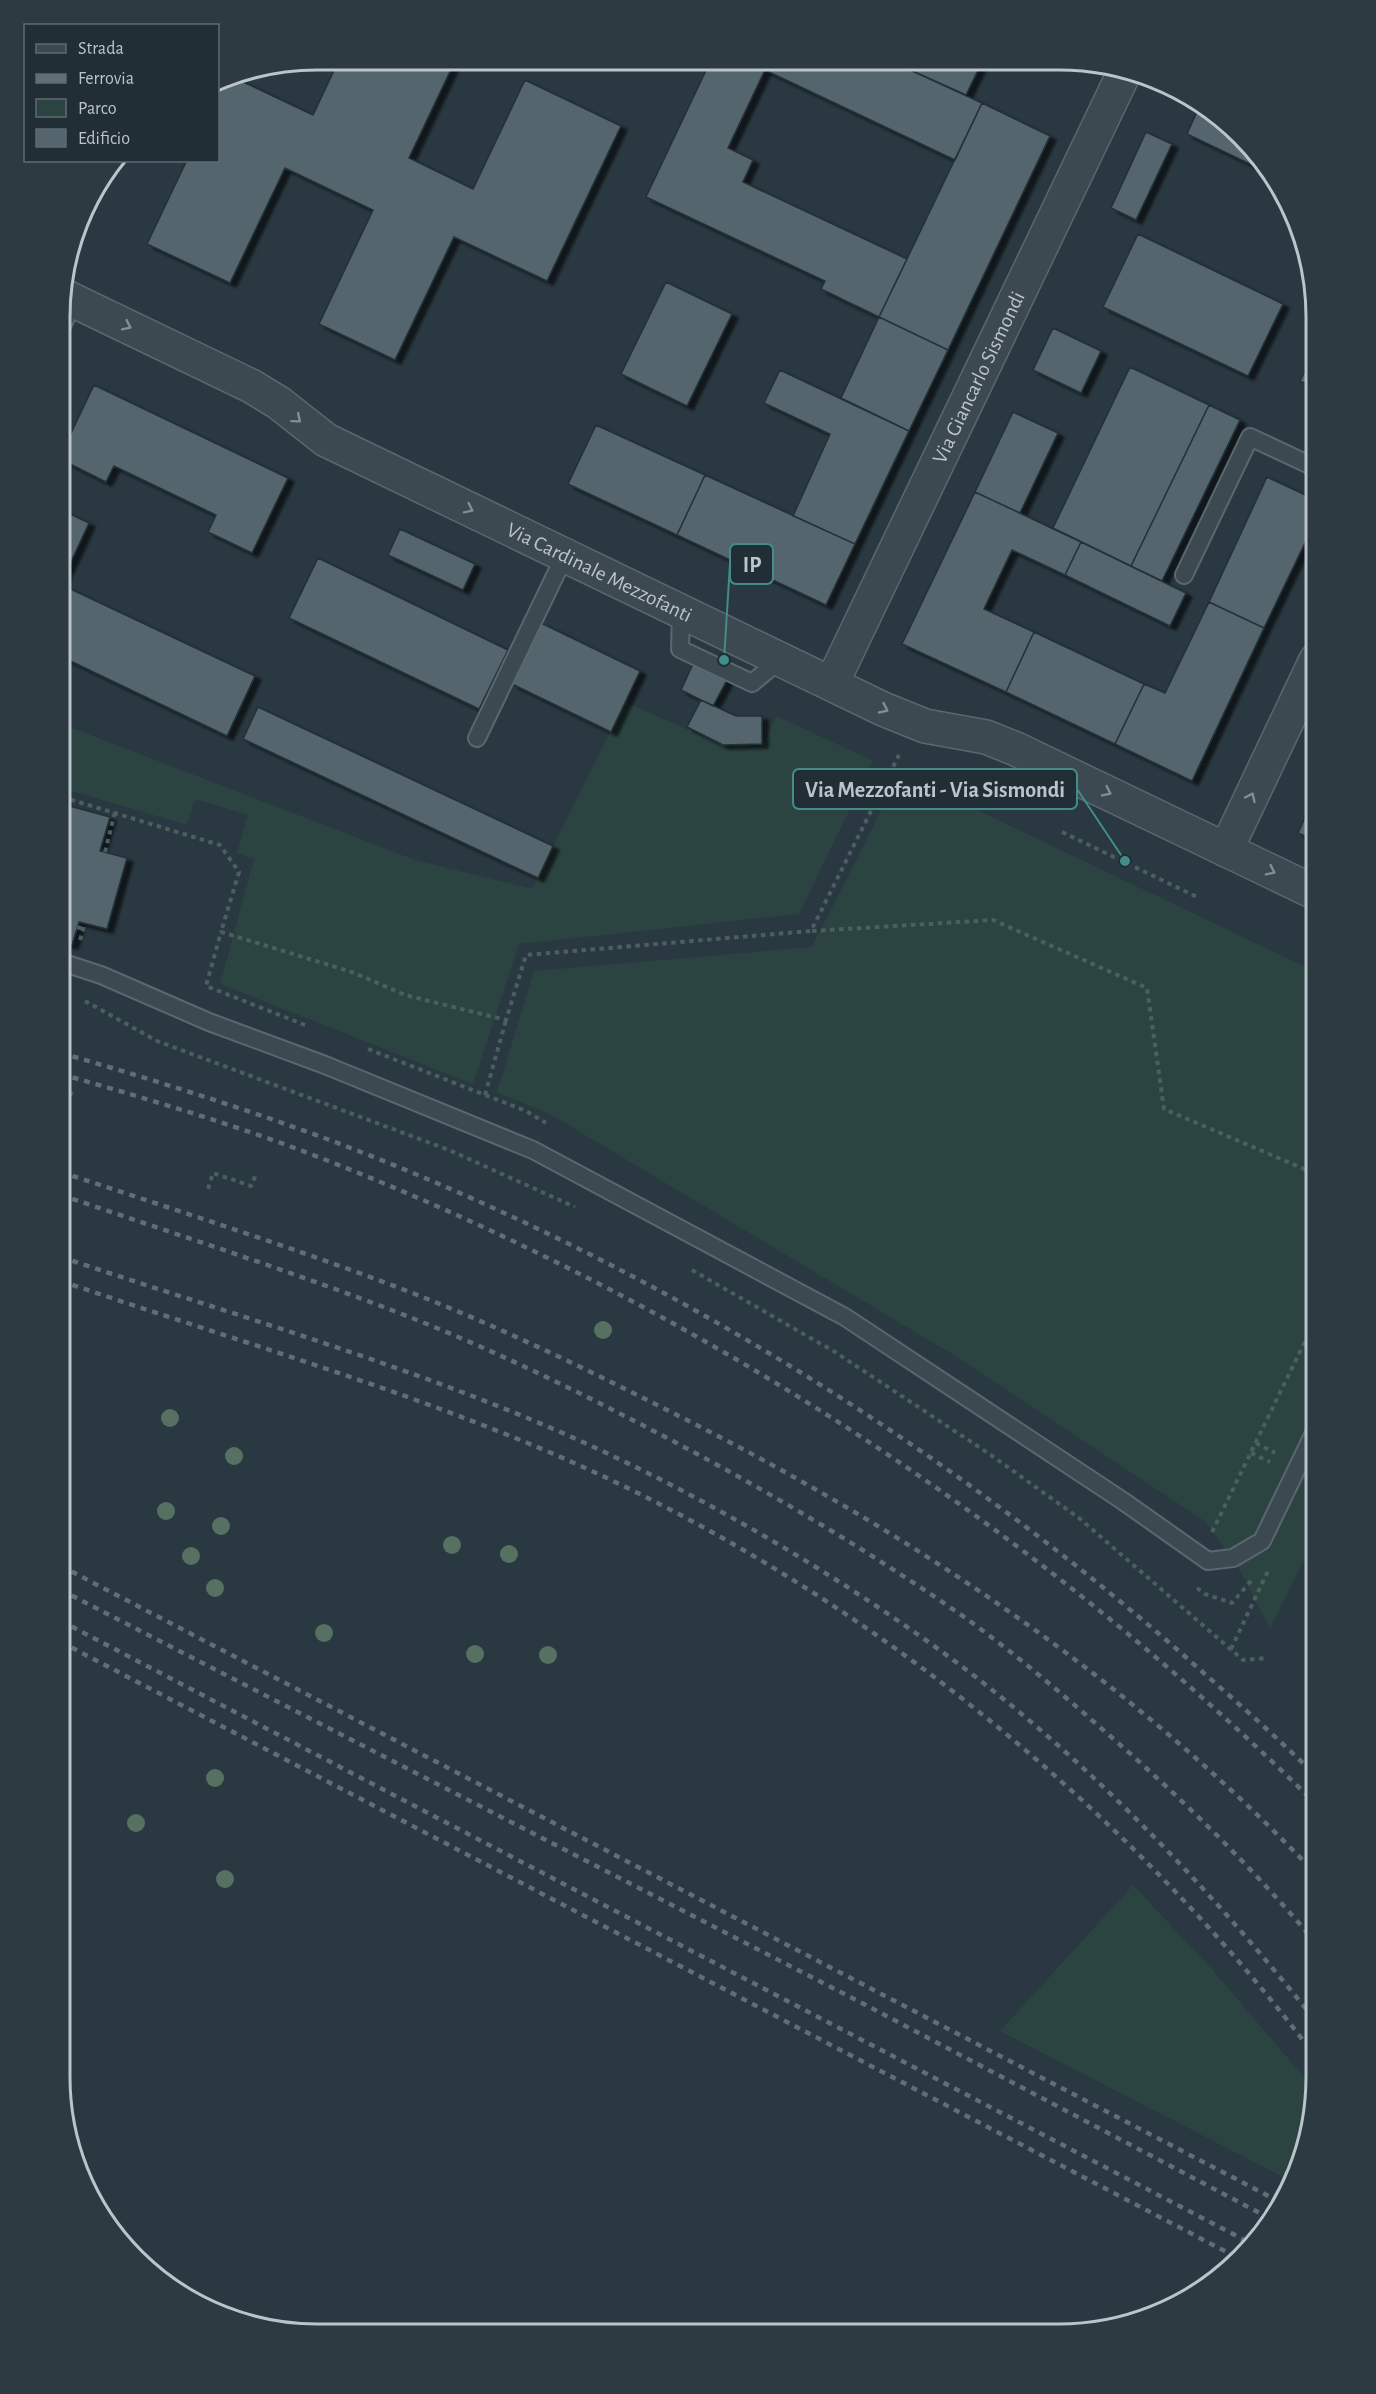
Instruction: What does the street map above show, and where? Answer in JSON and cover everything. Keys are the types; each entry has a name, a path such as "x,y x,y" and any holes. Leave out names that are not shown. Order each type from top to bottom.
{"street":[{"name":"Via Giancarlo Sismondi","path":"832,683 1121,79"},
{"name":"Via Cardinale Mezzofanti","path":"71,309 250,386 279,403 326,440 832,683 925,726 986,737 1009,746 1306,888"},
{"path":"1226,850 1306,681"}],"lane":[{"path":"1184,575 1250,437 1306,463"},
{"path":"477,738 565,555"},
{"path":"70,965 101,975 209,1022 325,1065 533,1150 845,1317 1123,1501 1208,1561 1233,1558 1262,1541 1306,1450"}],"path":[{"path":"811,931 900,754"},
{"path":"70,799 220,845 239,872 206,986"},
{"path":"105,852 114,812"},
{"path":"1062,832 1197,897"},
{"path":"485,1095 526,955 811,931 993,920 1147,988 1164,1109 1306,1170"},
{"path":"78,948 85,923"},
{"path":"77,927 83,929"},
{"path":"221,932 352,972 405,995 506,1020"},
{"path":"77,998 157,1041 449,1150 580,1209"},
{"path":"70,1096 73,1088"},
{"path":"208,1189 213,1173 251,1186 257,1172"},
{"path":"683,1265 835,1352 988,1453 1079,1518 1242,1660 1268,1658"},
{"path":"1195,1587 1205,1594"}],"green space":[{"path":"625,702 723,745 762,744 777,716 873,761 799,914 519,944 473,1084 220,984 254,859 237,853 248,815 195,799 187,825 70,790 70,729 415,860 532,889"},
{"path":"900,773 1306,967 1306,1555 1270,1629 1239,1569 1206,1522 957,1357 550,1114 497,1092 534,971 812,947"},
{"path":"1133,1885 1211,1968 1306,2079 1301,2125 1284,2177 1000,2031"}],"building":[{"path":"334,70 451,70 409,158 473,189 525,80 621,126 547,281 454,237 395,360 319,324 373,210 285,168 230,283 147,244 186,162 219,162 219,91 244,82 313,115"},
{"path":"706,70 765,70 728,148 753,160 743,182 907,259 879,317 821,289 825,281 646,197"},
{"path":"765,70 910,70 982,103 955,160"},
{"path":"910,70 978,70 966,95"},
{"path":"982,103 1050,136 948,350 879,317"},
{"path":"1197,112 1233,143 1253,165 1187,134"},
{"path":"1146,132 1172,144 1136,220 1111,208"},
{"path":"1138,234 1283,304 1248,376 1103,307"},
{"path":"666,282 732,314 687,406 621,374"},
{"path":"879,317 948,350 909,431 841,398"},
{"path":"1053,328 1101,351 1081,393 1033,370"},
{"path":"1130,367 1209,405 1131,566 1053,528"},
{"path":"1306,369 1306,384 1300,381"},
{"path":"780,370 909,431 855,544 793,516 830,434 764,403"},
{"path":"94,385 288,478 252,553 208,532 216,515 114,466 106,482 70,464 70,435"},
{"path":"1209,405 1240,420 1162,581 1131,566"},
{"path":"1013,412 1058,433 1020,513 975,492"},
{"path":"596,425 705,475 677,535 568,484"},
{"path":"705,475 855,544 826,605 677,535"},
{"path":"1267,477 1306,495 1306,541 1264,628 1209,602"},
{"path":"975,492 1081,542 1065,575 1012,550 984,609 1034,632 1006,692 902,644"},
{"path":"70,514 89,523 70,564"},
{"path":"400,529 475,564 463,590 388,555"},
{"path":"1081,542 1186,593 1170,626 1065,575"},
{"path":"318,558 508,650 479,709 289,618"},
{"path":"70,589 255,676 227,736 70,661"},
{"path":"1209,602 1264,628 1192,781 1115,744 1144,684 1165,693"},
{"path":"541,623 640,671 611,732 512,684"},
{"path":"1034,632 1144,684 1115,744 1006,692"},
{"path":"693,664 727,680 713,706 681,690"},
{"path":"701,700 736,716 762,716 762,744 723,745 687,727"},
{"path":"258,707 553,846 538,878 243,739"},
{"path":"70,806 110,817 100,851 127,858 107,929 79,922 72,945 70,944"},
{"path":"1306,816 1306,837 1298,833"}],"railway":[{"path":"70,1056 162,1083 327,1139 443,1186 557,1238 668,1295 776,1358 882,1425 985,1496 1084,1572 1180,1652 1306,1766"},
{"path":"70,1077 289,1146 459,1216 593,1281 724,1352 851,1430 974,1515 1093,1605 1207,1702 1306,1795"},
{"path":"70,1175 286,1247 450,1308 570,1362 749,1452 924,1555 1008,1611 1089,1670 1168,1734 1243,1801 1306,1864"},
{"path":"70,1198 325,1285 472,1343 648,1428 810,1518 890,1567 967,1619 1047,1682 1181,1800 1263,1883 1306,1931"},
{"path":"70,1260 392,1366 457,1390 585,1443 634,1466 778,1544 916,1633 960,1665 1057,1745 1104,1787 1192,1877 1306,2009"},
{"path":"70,1284 353,1378 468,1419 639,1493 750,1554 857,1622 960,1697 1059,1779 1151,1867 1237,1959 1306,2045"},
{"path":"70,1571 1273,2198"},
{"path":"70,1595 860,2002 1263,2215"},
{"path":"70,1626 1243,2240"},
{"path":"70,1647 1230,2254"}],"place":[{"name":"IP","path":"724,660"},
{"name":"Via Mezzofanti - Via Sismondi","path":"1125,861"}]}
